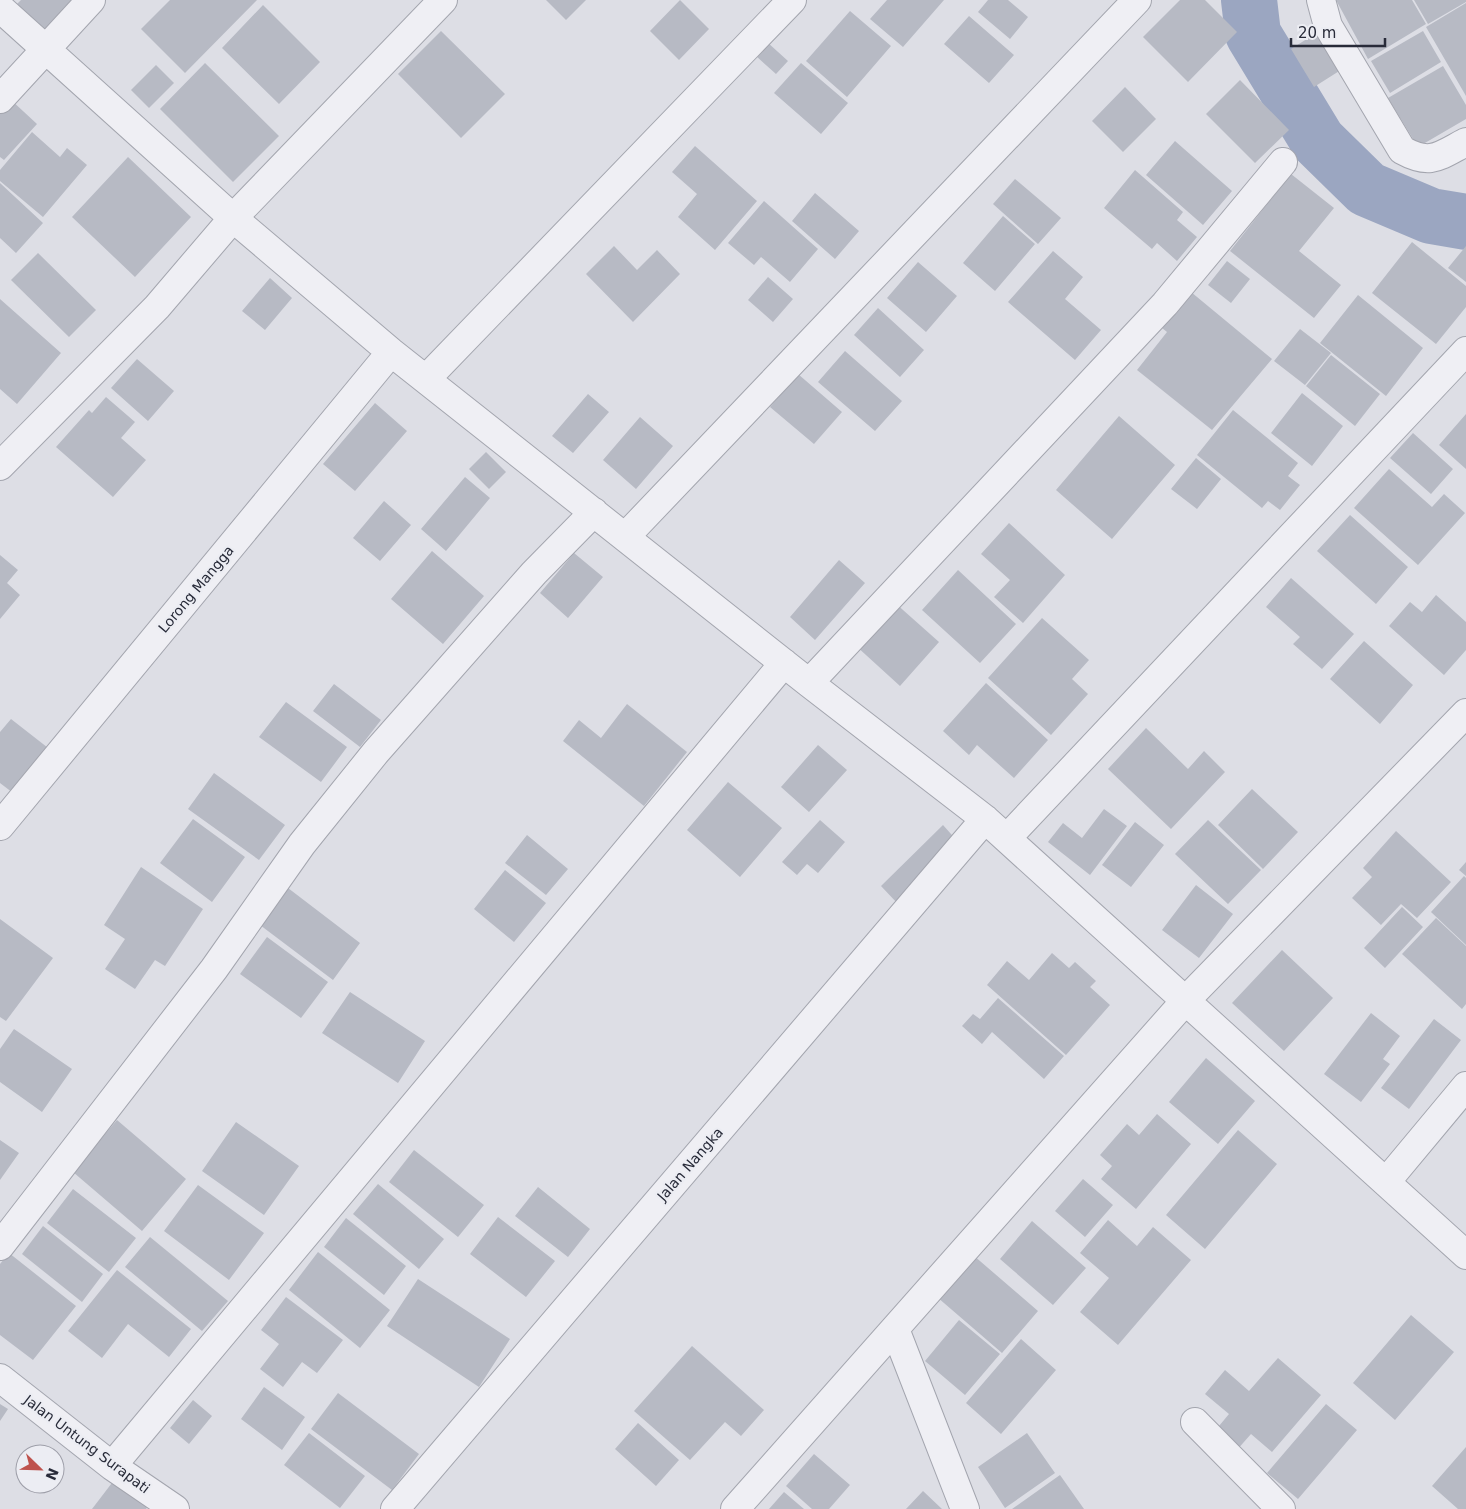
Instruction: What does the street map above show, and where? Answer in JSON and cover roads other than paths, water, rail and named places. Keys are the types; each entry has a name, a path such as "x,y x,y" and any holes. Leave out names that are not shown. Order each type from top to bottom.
{"street":[{"path":"0,99 91,0"},
{"path":"0,466 157,308 233,218 443,0"},
{"path":"426,379 792,0"},
{"path":"625,537 1137,0"},
{"path":"1320,0 1328,26 1402,150 1418,159 1434,158 1466,142"},
{"path":"0,8 44,50 233,218 391,352 784,663 985,819 1466,1254"},
{"path":"809,682 1165,304 1283,162"},
{"path":"1006,838 1466,351"},
{"name":"Lorong Mangga","path":"0,826 391,352"},
{"path":"0,1246 214,969 302,844 364,768 534,573 594,512"},
{"path":"112,1466 784,663"},
{"path":"735,1509 1186,1000 1466,713"},
{"name":"Jalan Nangka","path":"396,1509 985,819"},
{"path":"1386,1182 1466,1086"},
{"path":"895,1329 965,1509"},
{"name":"Jalan Untung Surapati","path":"0,1378 112,1466 175,1509"},
{"path":"1195,1422 1281,1509"}],"waterway":[{"path":"1249,0 1253,34 1318,141 1367,189 1431,216 1466,222"}]}
